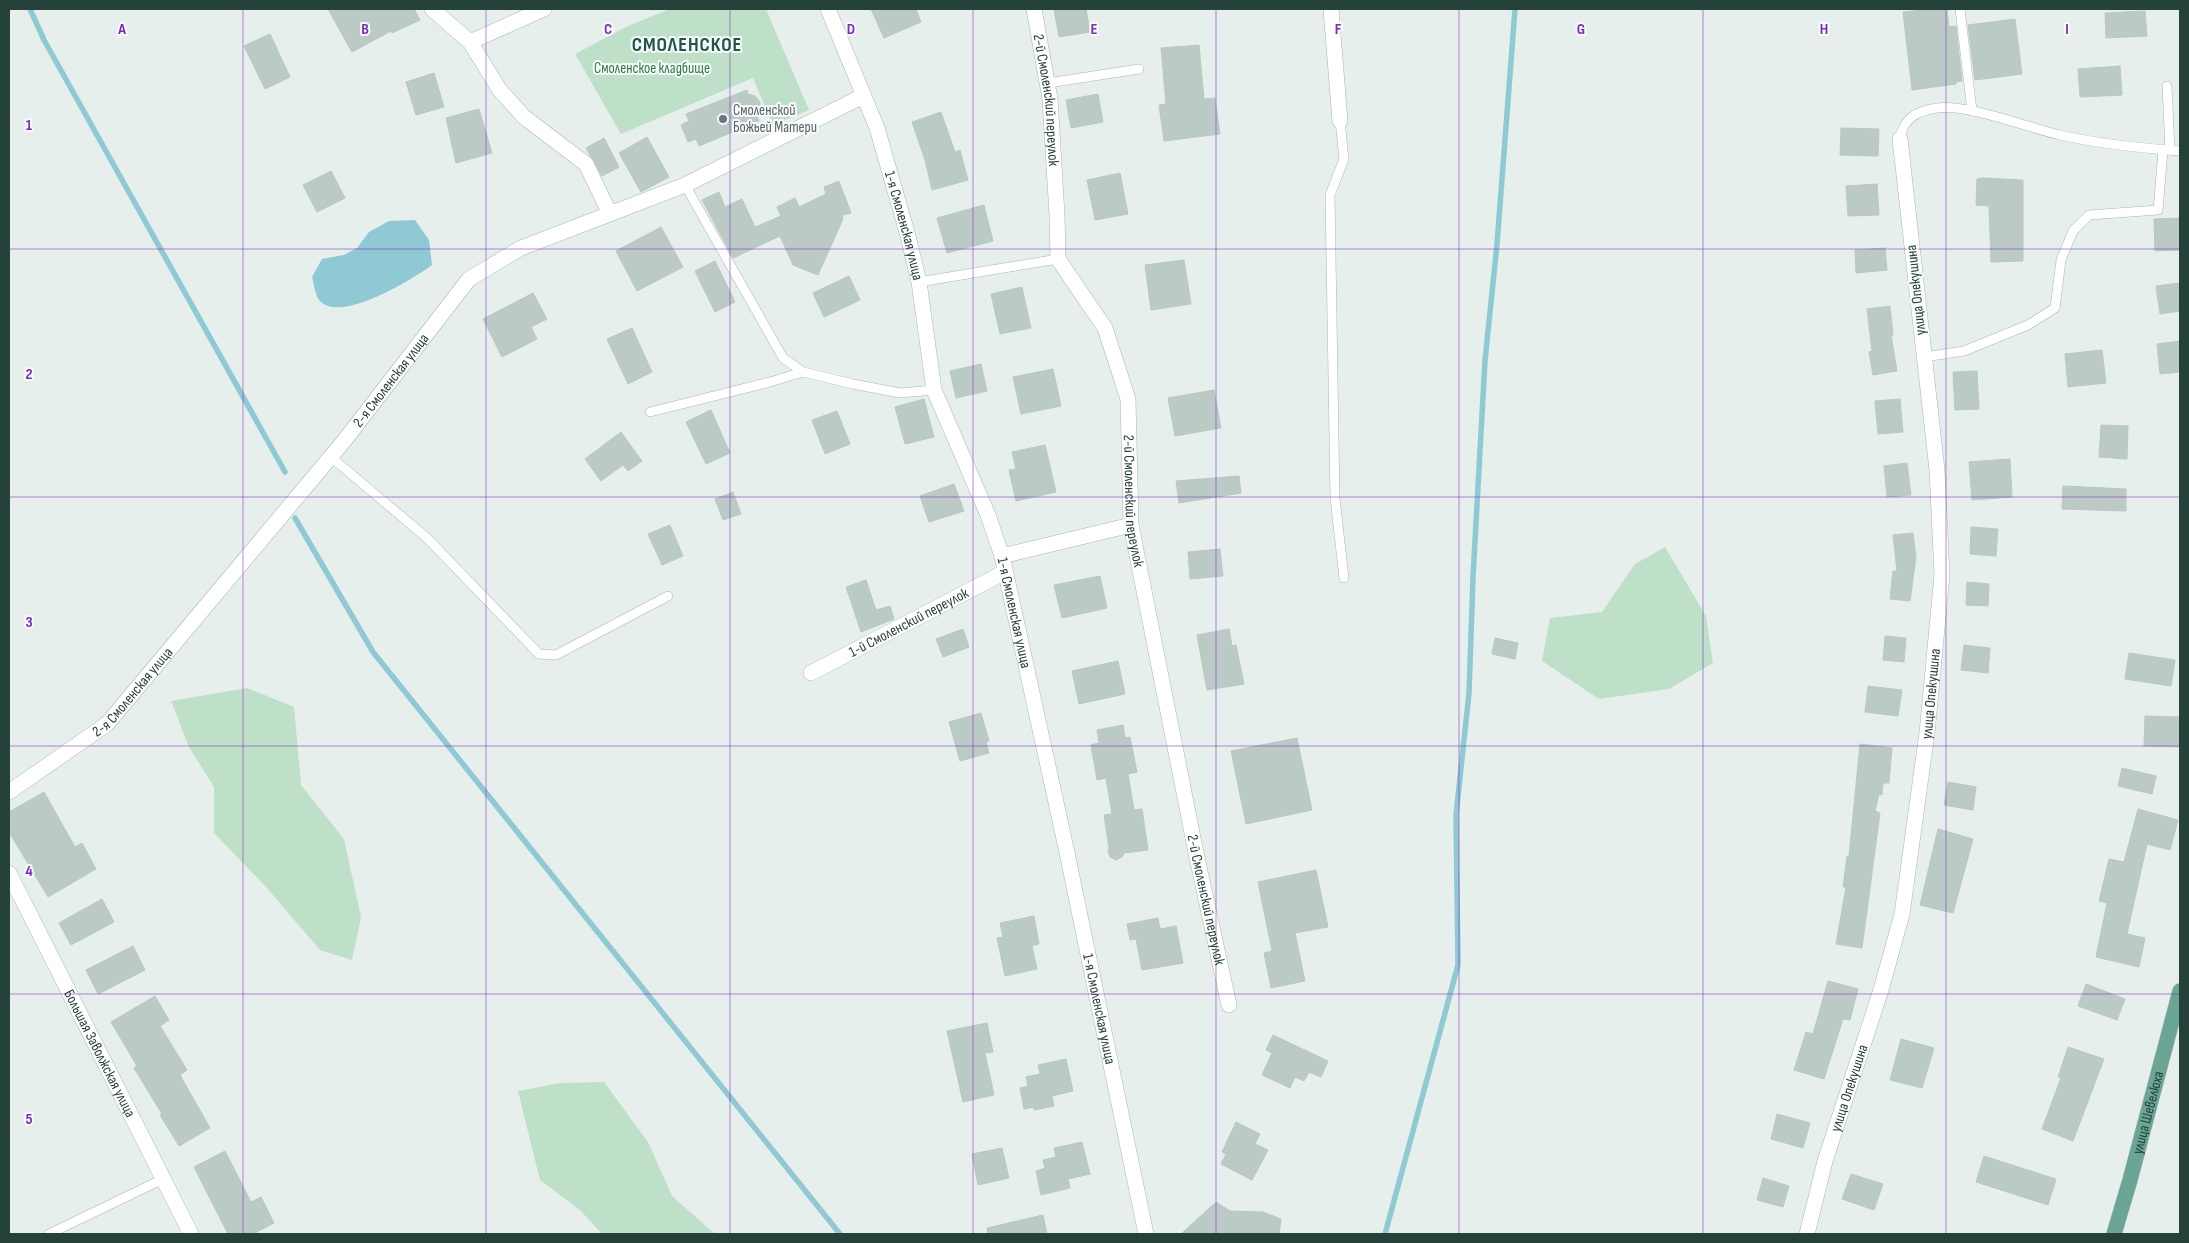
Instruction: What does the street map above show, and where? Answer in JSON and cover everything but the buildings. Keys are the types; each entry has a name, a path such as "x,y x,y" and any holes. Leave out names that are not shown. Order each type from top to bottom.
{"main road":[{"name":"улица Шевелюха","path":"2114,1234 2180,991"}],"street":[{"path":"432,9 470,42 499,89 524,117 586,164 610,214"},
{"path":"470,42 544,9"},
{"name":"1-я Смоленская улица","path":"828,9 877,128 919,282 934,390 988,515 1002,556 1066,848 1146,1234"},
{"name":"2-й Смоленский переулок","path":"1034,9 1048,84 1057,205 1058,259 1105,328 1128,399 1131,525 1196,853 1229,1004"},
{"path":"1331,9 1340,121"},
{"name":"2-я Смоленская улица","path":"9,792 107,724 331,457 469,279 521,248 685,185 864,96"},
{"name":"улица Опекушина","path":"1806,1234 1825,1161 1881,990 1902,914 1927,733 1942,575 1937,470 1900,138"},
{"path":"1002,556 1131,525"},
{"name":"1-й Смоленский переулок","path":"811,672 1005,572"},
{"name":"Большая Заволжская улица","path":"9,873 191,1234"}],"lane":[{"path":"1960,9 1972,111"},
{"path":"1048,84 1139,69"},
{"path":"1924,357 1964,351 2028,325 2056,308 2061,260 2073,231 2089,215 2158,210 2166,150 2167,86"},
{"path":"1900,138 1902,126 1917,113 1938,108 1972,111 2060,135 2129,147 2180,151"},
{"path":"1340,121 1344,159 1330,195 1335,498 1344,578"},
{"path":"685,185 783,358 804,372 900,393 934,390"},
{"path":"919,282 1058,259"},
{"path":"650,412 804,372"},
{"path":"331,457 427,538 538,654 556,655 668,596"},
{"path":"49,1234 163,1180"}],"green space":[{"name":"Смоленское кладбище","path":"670,9 766,9 809,110 773,125 753,78 621,134 575,54 628,26"},
{"path":"1665,547 1706,616 1713,663 1669,689 1599,699 1542,661 1550,618 1602,612 1635,564"},
{"path":"247,688 294,707 301,785 344,839 361,917 352,960 320,950 267,888 214,833 214,787 189,747 171,701"},
{"path":"604,1082 648,1142 672,1196 715,1234 602,1234 580,1210 540,1180 518,1091 560,1083"}],"water":[{"path":"415,220 429,240 432,265 393,289 359,304 342,307 329,306 319,300 312,277 322,259 344,255 357,248 369,232 389,221"}],"waterway":[{"path":"30,9 44,40 285,472"},
{"path":"1385,1234 1458,965 1456,815 1469,693 1473,577 1485,361 1497,244 1515,9"},
{"path":"295,518 373,652 840,1234"}],"place":[{"name":"Смоленской Божьей Матери","path":"723,119"}],"district":[{"name":"СМОЛЕНСКОЕ","path":"687,45"}]}
